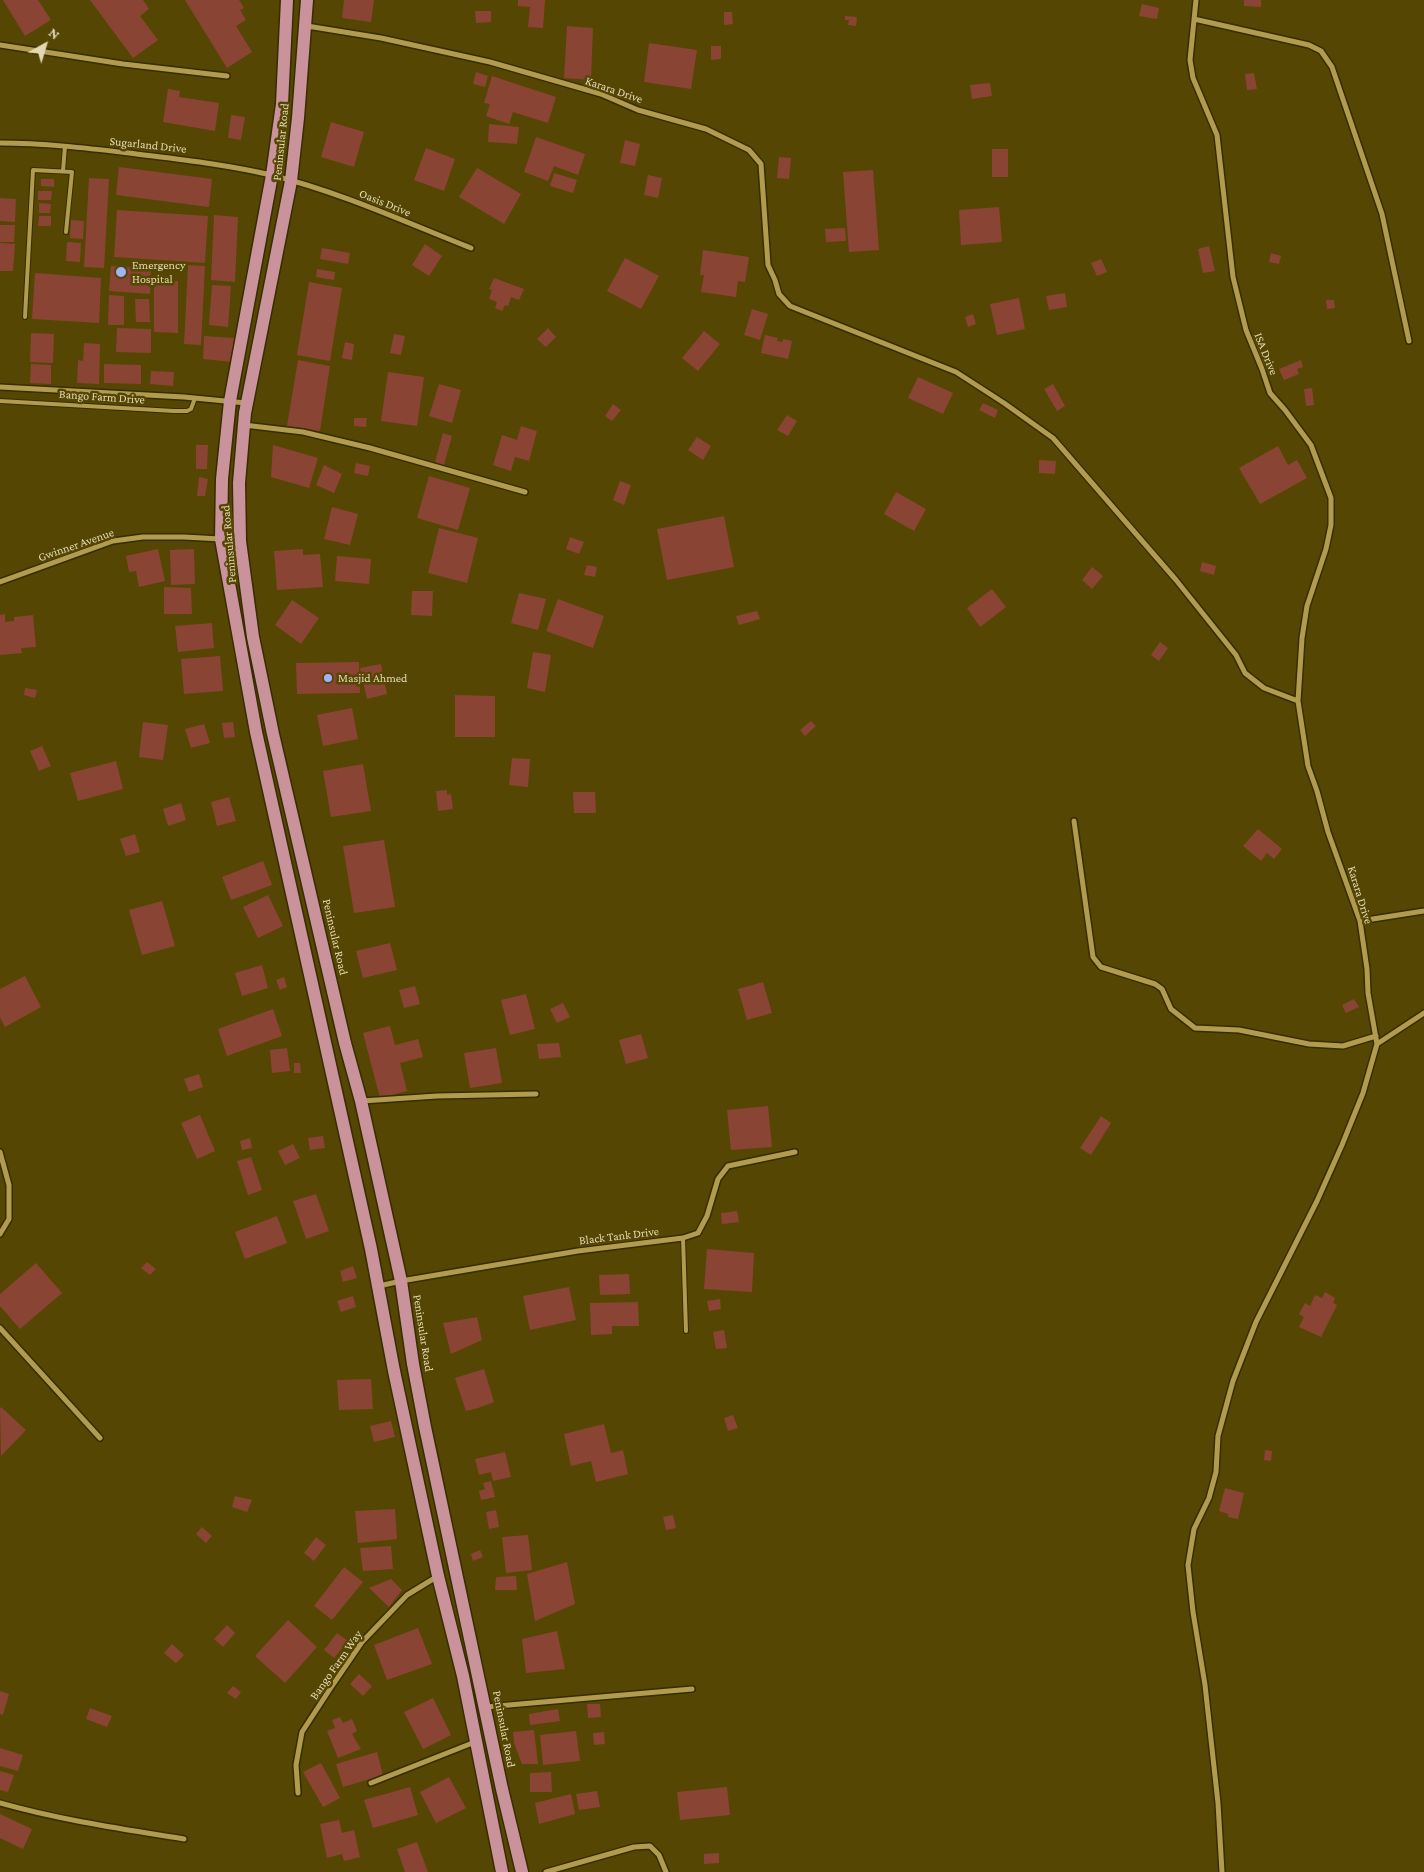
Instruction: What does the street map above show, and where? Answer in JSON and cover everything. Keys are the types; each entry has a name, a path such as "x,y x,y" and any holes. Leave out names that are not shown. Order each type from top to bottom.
{"main road":[{"name":"Peninsular Road","path":"287,0 282,104 272,175 230,401 222,479 221,539 256,732 379,1286 394,1371 438,1576 463,1676 502,1872"},
{"name":"Peninsular Road","path":"307,0 291,181 246,403 239,483 240,541 253,637 273,734 345,1043 361,1101 401,1280 413,1364 425,1427 502,1789 522,1872"}],"street":[{"name":"ISA Drive","path":"1196,0 1190,60 1193,78 1217,135 1233,277 1246,330 1270,393 1297,424 1311,445 1331,498 1331,525 1326,550 1307,606 1302,638 1298,701"},
{"path":"1194,19 1309,44 1321,51 1332,67 1382,214 1409,341"},
{"name":"Karara Drive","path":"304,26 381,38 490,62 601,94 638,110 706,129 750,150 761,164 768,265 779,294 790,306 956,372 1004,402 1053,438 1176,580 1236,656 1245,673 1264,688 1298,701 1308,766 1328,832 1360,921 1367,969 1368,993 1377,1044"},
{"path":"0,45 123,64 227,76"},
{"name":"Sugarland Drive","path":"0,143 36,143 199,161 272,175 291,181"},
{"name":"Oasis Drive","path":"291,181 372,208 471,248"},
{"path":"0,387 195,398 246,403"},
{"path":"244,425 304,432 370,448 525,492"},
{"name":"Gwinner Avenue","path":"0,582 113,541 143,537 240,541"},
{"path":"1074,821 1093,957 1101,967 1155,984 1162,989 1171,1009 1195,1028 1238,1030 1309,1044 1343,1046 1376,1036"},
{"path":"1360,921 1424,911"},
{"path":"1222,1872 1218,1803 1205,1685 1192,1612 1188,1565 1194,1529 1209,1498 1216,1472 1218,1436 1233,1381 1268,1296 1317,1201 1342,1145 1363,1093 1377,1044 1424,1013"},
{"path":"361,1101 436,1096 536,1094"},
{"path":"0,1152 10,1184 9,1219 0,1234"},
{"name":"Black Tank Drive","path":"379,1286 401,1280 578,1251 683,1238 698,1233 707,1216 718,1178 728,1166 795,1152"},
{"path":"0,1328 100,1438"},
{"name":"Bango Farm Way","path":"298,1793 296,1765 302,1732 362,1642 407,1595 438,1576"},
{"path":"486,1707 692,1689"},
{"path":"371,1783 476,1742"},
{"path":"0,1803 30,1812 108,1827 184,1838"},
{"path":"546,1872 634,1847 650,1846 659,1855 666,1872"}],"lane":[{"path":"63,171 64,146"},
{"path":"24,317 33,170 72,172 66,232"},
{"name":"Bango Farm Drive","path":"0,401 187,411 191,409 195,398"},
{"path":"683,1238 686,1331"}],"building":[{"path":"3,0 38,0 51,20 25,36"},
{"path":"90,0 143,0 149,9 140,16 158,40 133,58"},
{"path":"185,0 239,0 244,8 240,10 246,20 236,26 252,52 227,68"},
{"path":"344,0 374,0 371,22 342,18"},
{"path":"518,0 545,0 543,28 528,27 530,7 518,6"},
{"path":"1244,0 1261,0 1261,7 1244,6"},
{"path":"1142,4 1159,8 1157,19 1139,16"},
{"path":"475,11 491,11 491,22 476,23"},
{"path":"724,12 732,12 733,24 724,25"},
{"path":"845,16 857,17 856,26 848,25 849,20 845,20"},
{"path":"567,26 593,28 591,80 564,78"},
{"path":"649,43 697,50 691,89 644,82"},
{"path":"711,46 721,46 721,59 711,60"},
{"path":"476,72 488,76 485,87 473,84"},
{"path":"1254,73 1257,89 1247,90 1245,74"},
{"path":"492,76 556,97 548,123 513,112 509,124 486,116 490,104 484,103"},
{"path":"990,83 992,96 972,99 970,85"},
{"path":"168,89 180,91 179,97 219,103 215,131 163,122"},
{"path":"231,115 245,117 241,140 228,138"},
{"path":"331,122 364,132 354,167 321,157"},
{"path":"489,124 519,127 517,144 488,142"},
{"path":"536,137 585,154 578,175 554,166 548,181 524,172"},
{"path":"625,140 640,144 635,166 620,163"},
{"path":"426,148 455,159 444,191 414,180"},
{"path":"992,149 1008,149 1008,177 992,177"},
{"path":"779,157 791,158 789,179 777,178"},
{"path":"119,167 212,179 209,207 116,195"},
{"path":"477,168 521,194 504,224 459,197"},
{"path":"873,170 879,250 849,252 843,172"},
{"path":"554,173 577,180 573,193 550,186"},
{"path":"648,175 662,178 658,198 644,195"},
{"path":"89,178 109,179 104,268 84,267"},
{"path":"41,179 54,179 54,187 41,186"},
{"path":"38,191 52,191 51,200 38,200"},
{"path":"0,198 16,199 15,222 0,221"},
{"path":"39,203 51,204 50,213 39,213"},
{"path":"999,207 1002,242 961,245 959,210"},
{"path":"117,210 208,216 205,263 114,257"},
{"path":"214,215 238,217 235,282 211,280"},
{"path":"39,216 51,216 51,226 38,226"},
{"path":"71,220 84,221 83,239 70,238"},
{"path":"0,225 15,225 14,242 0,242"},
{"path":"845,228 846,241 826,242 825,229"},
{"path":"67,242 81,243 80,262 66,261"},
{"path":"0,243 15,244 13,271 0,271"},
{"path":"425,244 442,256 429,276 412,265"},
{"path":"1209,246 1215,271 1203,273 1198,249"},
{"path":"322,248 350,253 348,264 320,259"},
{"path":"703,250 749,257 745,282 738,281 736,297 701,292 704,275 700,275"},
{"path":"1271,253 1281,256 1279,264 1269,262"},
{"path":"625,258 659,276 641,309 607,291"},
{"path":"1101,259 1107,272 1097,276 1091,263"},
{"path":"188,265 205,266 201,345 184,344"},
{"path":"111,266 151,269 150,294 109,291"},
{"path":"317,269 335,272 334,280 316,277"},
{"path":"35,273 101,278 99,323 32,319"},
{"path":"494,278 524,289 519,300 511,297 508,306 505,305 502,311 495,308 497,302 489,299 492,290 489,289"},
{"path":"154,281 178,281 178,333 154,332"},
{"path":"309,282 342,288 330,361 297,355"},
{"path":"212,285 231,286 228,327 209,325"},
{"path":"1065,293 1067,307 1049,310 1046,296"},
{"path":"109,295 124,296 124,325 108,325"},
{"path":"1019,298 1025,329 997,335 990,304"},
{"path":"135,299 149,299 150,322 136,322"},
{"path":"1326,300 1334,300 1335,308 1327,309"},
{"path":"752,309 768,314 760,340 744,335"},
{"path":"973,314 976,324 968,327 965,317"},
{"path":"117,328 151,329 151,353 116,352"},
{"path":"548,328 556,337 546,347 537,339"},
{"path":"704,331 720,344 698,371 682,358"},
{"path":"31,333 54,334 53,363 30,362"},
{"path":"394,334 405,336 401,355 390,353"},
{"path":"765,335 778,338 777,341 782,342 783,339 792,341 788,359 761,353"},
{"path":"204,336 234,338 233,362 203,359"},
{"path":"345,342 354,344 352,360 342,358"},
{"path":"84,343 100,344 99,384 77,383 78,360 83,361"},
{"path":"298,360 330,366 320,431 287,426"},
{"path":"1301,360 1303,367 1297,369 1299,374 1284,380 1279,369"},
{"path":"31,364 51,365 51,384 30,383"},
{"path":"104,364 141,365 141,384 104,383"},
{"path":"151,371 174,372 173,386 150,384"},
{"path":"388,372 424,377 417,426 381,421"},
{"path":"918,377 953,393 943,414 908,398"},
{"path":"439,384 461,390 452,423 429,416"},
{"path":"1053,384 1065,406 1057,411 1044,389"},
{"path":"1312,388 1314,405 1306,406 1304,389"},
{"path":"983,403 998,410 995,418 979,410"},
{"path":"613,404 621,410 612,421 605,416"},
{"path":"787,415 797,421 788,436 777,430"},
{"path":"354,418 367,418 366,427 354,426"},
{"path":"521,426 537,431 529,461 515,457 511,471 493,465 502,435 517,440"},
{"path":"443,433 452,436 444,465 435,462"},
{"path":"697,437 711,446 703,460 688,450"},
{"path":"196,445 208,445 207,469 196,469"},
{"path":"273,445 318,458 309,488 271,477"},
{"path":"1278,446 1288,465 1297,460 1307,478 1260,504 1239,468"},
{"path":"1039,460 1056,461 1055,474 1039,473"},
{"path":"356,463 370,466 368,476 354,473"},
{"path":"324,465 342,474 334,493 316,485"},
{"path":"429,476 470,488 458,530 417,518"},
{"path":"199,477 208,479 205,496 197,496"},
{"path":"620,481 631,485 624,505 613,500"},
{"path":"896,492 926,509 914,531 884,514"},
{"path":"332,507 358,514 350,545 324,539"},
{"path":"724,516 734,567 667,580 657,529"},
{"path":"439,528 478,538 467,583 428,573"},
{"path":"570,537 584,542 579,554 566,549"},
{"path":"158,549 165,581 139,587 136,571 129,572 126,556"},
{"path":"194,549 195,584 171,585 170,550"},
{"path":"303,549 303,555 320,554 323,587 277,590 274,551"},
{"path":"337,556 371,559 369,584 335,581"},
{"path":"1202,562 1216,566 1214,575 1200,571"},
{"path":"587,565 597,567 595,577 584,575"},
{"path":"1092,567 1103,576 1092,589 1082,580"},
{"path":"164,587 191,588 192,614 164,614"},
{"path":"992,589 1006,607 980,627 967,608"},
{"path":"412,591 433,591 432,616 411,615"},
{"path":"519,593 546,599 538,630 511,623"},
{"path":"558,599 604,616 593,648 546,631"},
{"path":"292,600 319,618 301,644 275,625"},
{"path":"757,611 760,619 739,625 736,616"},
{"path":"5,614 5,622 14,621 14,617 33,615 36,647 21,648 22,653 0,655 0,615"},
{"path":"212,623 214,648 178,652 175,626"},
{"path":"1160,642 1168,648 1159,661 1151,655"},
{"path":"533,652 551,655 545,692 527,688"},
{"path":"220,656 223,691 184,694 181,659"},
{"name":"Masjid Ahmed","path":"359,662 360,693 297,694 296,663"},
{"path":"381,664 387,694 367,699 360,668"},
{"path":"25,688 37,690 35,698 24,695"},
{"path":"455,695 495,696 495,737 455,737"},
{"path":"352,708 358,739 323,746 317,715"},
{"path":"811,721 816,726 805,736 800,730"},
{"path":"143,722 168,725 163,760 139,757"},
{"path":"233,722 235,737 224,738 222,723"},
{"path":"204,724 210,743 191,748 185,729"},
{"path":"42,746 51,766 39,771 30,751"},
{"path":"512,758 530,759 528,787 509,785"},
{"path":"116,761 123,789 78,801 70,773"},
{"path":"363,764 371,811 331,817 323,771"},
{"path":"447,790 447,795 451,794 453,809 438,811 436,791"},
{"path":"573,792 595,792 596,813 574,813"},
{"path":"229,797 236,821 217,826 211,802"},
{"path":"181,803 186,820 168,826 163,809"},
{"path":"1258,829 1282,849 1274,859 1267,853 1261,861 1243,846"},
{"path":"135,834 140,852 126,856 120,839"},
{"path":"384,840 395,907 354,913 343,846"},
{"path":"263,861 272,885 231,900 222,877"},
{"path":"268,895 283,926 258,938 243,907"},
{"path":"162,901 175,946 142,955 129,910"},
{"path":"390,943 397,970 363,978 356,951"},
{"path":"262,965 268,988 242,996 235,973"},
{"path":"25,976 41,1007 5,1027 0,1017 0,989"},
{"path":"284,977 287,987 280,990 276,980"},
{"path":"763,982 772,1013 747,1020 738,989"},
{"path":"415,986 420,1004 404,1008 399,990"},
{"path":"526,994 535,1029 510,1035 501,1000"},
{"path":"1354,999 1359,1007 1346,1013 1342,1005"},
{"path":"563,1003 570,1017 557,1023 550,1009"},
{"path":"273,1009 282,1036 227,1056 218,1029"},
{"path":"390,1026 395,1045 418,1039 423,1057 400,1063 407,1091 380,1098 363,1033"},
{"path":"641,1034 648,1058 626,1064 619,1040"},
{"path":"559,1043 561,1057 539,1059 537,1044"},
{"path":"287,1048 290,1071 272,1073 270,1050"},
{"path":"496,1048 502,1083 470,1088 464,1053"},
{"path":"294,1063 300,1063 301,1073 294,1073"},
{"path":"199,1074 203,1087 189,1092 184,1079"},
{"path":"768,1106 772,1147 731,1150 727,1110"},
{"path":"200,1115 215,1151 197,1159 181,1123"},
{"path":"1101,1116 1111,1123 1091,1155 1080,1148"},
{"path":"323,1136 325,1148 310,1150 308,1138"},
{"path":"250,1138 252,1148 242,1150 240,1141"},
{"path":"293,1144 300,1158 285,1165 278,1151"},
{"path":"251,1157 262,1190 248,1195 237,1161"},
{"path":"316,1194 329,1231 306,1239 293,1201"},
{"path":"737,1211 739,1222 722,1224 721,1213"},
{"path":"277,1216 287,1243 245,1259 235,1232"},
{"path":"707,1249 754,1253 752,1292 704,1289"},
{"path":"147,1262 156,1269 150,1275 141,1268"},
{"path":"36,1263 62,1293 20,1329 0,1306 0,1294"},
{"path":"353,1266 357,1278 343,1282 340,1271"},
{"path":"629,1274 630,1294 600,1295 599,1275"},
{"path":"569,1287 576,1320 530,1330 523,1296"},
{"path":"1325,1292 1335,1298 1333,1303 1337,1305 1321,1337 1299,1327 1304,1317 1299,1314 1305,1303 1310,1306 1315,1295 1322,1298"},
{"path":"353,1296 356,1307 341,1312 337,1301"},
{"path":"720,1299 721,1309 709,1311 707,1301"},
{"path":"638,1302 639,1326 612,1326 612,1334 591,1335 590,1303"},
{"path":"477,1317 482,1340 451,1354 443,1323"},
{"path":"724,1330 727,1348 716,1349 713,1332"},
{"path":"484,1369 494,1402 466,1411 455,1378"},
{"path":"371,1379 373,1409 339,1410 337,1380"},
{"path":"1,1407 26,1430 1,1456 0,1409"},
{"path":"733,1415 738,1428 728,1431 724,1418"},
{"path":"391,1421 395,1437 374,1442 370,1426"},
{"path":"604,1424 611,1453 623,1450 628,1474 596,1482 591,1461 571,1466 564,1434"},
{"path":"1265,1450 1272,1451 1271,1461 1264,1460"},
{"path":"505,1452 511,1477 493,1481 491,1472 479,1475 475,1459"},
{"path":"491,1481 495,1497 481,1500 479,1491 485,1489 483,1483"},
{"path":"1225,1488 1244,1493 1238,1519 1228,1517 1228,1514 1219,1511"},
{"path":"235,1496 252,1500 247,1512 232,1507"},
{"path":"395,1509 397,1539 358,1543 355,1511"},
{"path":"496,1510 499,1527 489,1529 486,1512"},
{"path":"673,1515 676,1528 666,1530 663,1517"},
{"path":"202,1527 212,1536 206,1543 196,1534"},
{"path":"528,1535 532,1570 506,1573 502,1537"},
{"path":"316,1537 326,1545 314,1561 304,1553"},
{"path":"391,1546 393,1569 363,1571 360,1548"},
{"path":"480,1550 483,1557 473,1561 471,1554"},
{"path":"567,1562 575,1604 535,1621 527,1574"},
{"path":"344,1567 363,1582 332,1620 314,1606"},
{"path":"516,1576 517,1590 495,1590 496,1577"},
{"path":"391,1579 402,1590 389,1607 369,1588"},
{"path":"288,1620 317,1647 285,1683 255,1656"},
{"path":"227,1625 235,1633 223,1647 214,1639"},
{"path":"418,1628 432,1664 387,1680 374,1645"},
{"path":"557,1631 565,1669 526,1673 522,1639"},
{"path":"337,1633 348,1641 334,1658 324,1650"},
{"path":"172,1644 184,1655 176,1663 164,1653"},
{"path":"359,1674 372,1686 363,1696 350,1684"},
{"path":"233,1686 241,1692 236,1699 227,1693"},
{"path":"0,1691 9,1694 3,1715 0,1714"},
{"path":"433,1698 451,1735 423,1749 404,1712"},
{"path":"587,1704 600,1704 601,1717 588,1718"},
{"path":"90,1708 112,1716 107,1727 86,1719"},
{"path":"558,1709 560,1721 530,1725 529,1714"},
{"path":"340,1717 343,1723 352,1719 357,1731 352,1734 361,1749 338,1758 327,1731 335,1728 332,1720"},
{"path":"534,1730 538,1764 522,1764 514,1743 513,1732"},
{"path":"576,1731 580,1761 543,1765 540,1735"},
{"path":"604,1732 605,1744 594,1745 593,1733"},
{"path":"0,1748 23,1755 18,1771 0,1766"},
{"path":"377,1752 383,1775 343,1787 336,1764"},
{"path":"321,1763 340,1798 323,1807 303,1772"},
{"path":"0,1771 14,1775 8,1792 0,1790"},
{"path":"551,1772 552,1792 530,1792 530,1773"},
{"path":"449,1777 466,1808 436,1823 420,1792"},
{"path":"410,1787 418,1815 373,1828 364,1800"},
{"path":"727,1787 730,1815 680,1820 677,1792"},
{"path":"597,1791 600,1807 579,1810 576,1794"},
{"path":"571,1794 575,1814 539,1824 535,1803"},
{"path":"0,1814 32,1829 23,1849 0,1838"},
{"path":"339,1820 342,1833 354,1830 360,1857 344,1861 342,1854 327,1858 320,1824"},
{"path":"417,1842 428,1872 405,1872 397,1849"},
{"path":"719,1853 719,1863 704,1864 704,1854"}],"place":[{"name":"Emergency Hospital","path":"121,272"},
{"name":"Masjid Ahmed","path":"328,678"}]}
